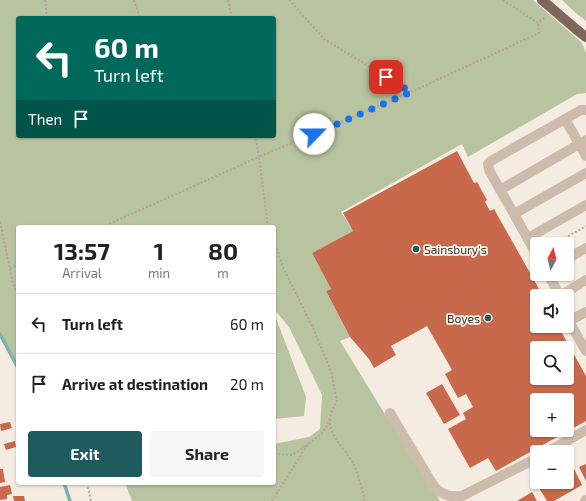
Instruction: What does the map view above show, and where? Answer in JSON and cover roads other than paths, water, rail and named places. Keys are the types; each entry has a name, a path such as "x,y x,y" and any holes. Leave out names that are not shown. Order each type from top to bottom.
{"main road":[{"path":"542,0 576,30 586,36"}],"street":[{"path":"530,242 489,170 488,164 581,110 586,110"},
{"path":"565,119 583,142 586,156"},
{"path":"500,190 583,142"},
{"path":"514,214 586,173"},
{"path":"528,238 586,205"},
{"path":"574,255 586,248"},
{"path":"571,289 586,280"},
{"path":"574,317 586,312"},
{"path":"574,330 585,347"},
{"path":"390,413 435,488 443,494 452,497 462,496 530,462"},
{"path":"559,445 586,430"}],"waterway":[{"path":"0,334 16,364"},
{"path":"65,485 70,501"}],"place":[{"name":"Sainsbury's","path":"416,249"},
{"name":"Boyes","path":"488,318"}]}
